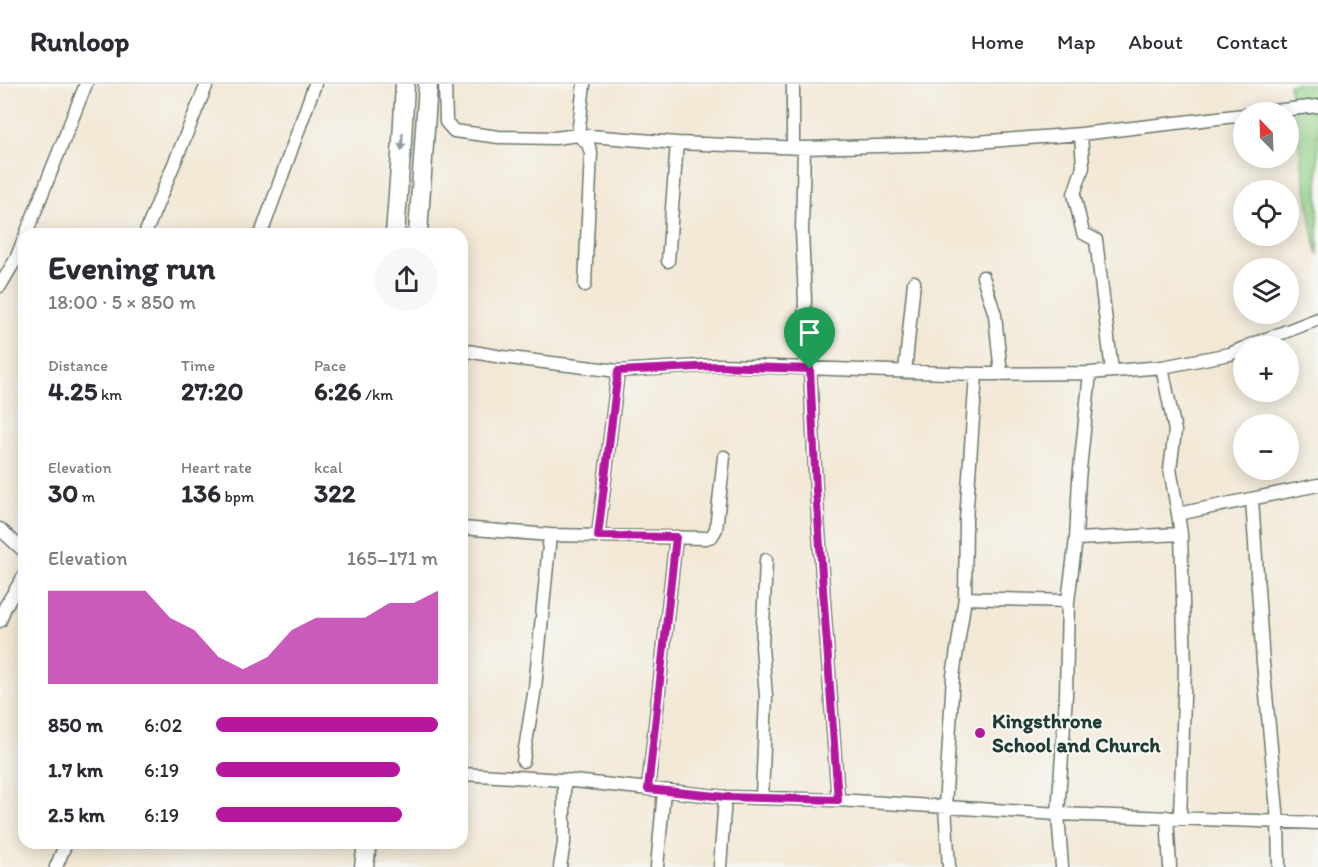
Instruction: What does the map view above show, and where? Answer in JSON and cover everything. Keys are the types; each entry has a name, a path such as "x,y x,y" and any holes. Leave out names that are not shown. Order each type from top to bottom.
{"main road":[{"path":"395,228 405,84"},
{"path":"418,228 428,84"},
{"path":"364,867 366,849"},
{"path":"376,867 378,849"}],"street":[{"path":"28,228 86,84"},
{"path":"147,228 207,84"},
{"path":"263,228 315,84"},
{"path":"445,84 446,122 454,131 499,136 555,138 578,135 677,143 798,147 952,144 1081,134 1233,116"},
{"path":"578,135 584,84"},
{"path":"793,84 805,301 804,356 810,369 838,800"},
{"path":"1299,108 1318,106"},
{"path":"1081,134 1083,167 1074,194 1083,232 1096,240 1112,371"},
{"path":"578,135 588,144 591,153 585,285"},
{"path":"668,261 677,143"},
{"path":"0,286 18,263"},
{"path":"983,277 995,315 1001,374"},
{"path":"905,372 914,282"},
{"path":"1274,336 1318,319"},
{"path":"468,351 618,371 717,366 976,374 1090,373 1162,367 1233,353"},
{"path":"1162,367 1175,431 1170,469 1181,534 1185,668 1170,867"},
{"path":"598,536 618,371"},
{"path":"1062,867 1058,814 1066,695 1068,601 1076,539 1079,478 1090,373"},
{"path":"949,867 945,807 953,676 965,598 966,520 976,374"},
{"path":"468,528 550,535 706,538 712,536 716,529 724,458"},
{"path":"1178,514 1318,485"},
{"path":"1252,499 1263,663 1278,821 1279,867"},
{"path":"0,529 18,542"},
{"path":"1076,539 1181,534"},
{"path":"524,761 536,688 550,535"},
{"path":"648,789 676,537"},
{"path":"762,798 766,696 762,647 766,560"},
{"path":"0,621 4,607 18,585"},
{"path":"965,598 1068,601"},
{"path":"468,774 564,780 725,797 838,800 1058,814 1318,824"},
{"path":"560,867 564,843 564,780"},
{"path":"657,867 664,791"},
{"path":"720,867 725,797"},
{"path":"56,867 64,849"}],"green space":[{"path":"1289,84 1318,84 1318,255 1299,146 1299,102 1292,102"}],"place":[{"name":"Kingsthrone School and Church","path":"980,733"}],"route":[{"path":"717,366 810,369 816,490 838,800 725,797 648,789 676,537 598,536 618,371 717,366"}]}
